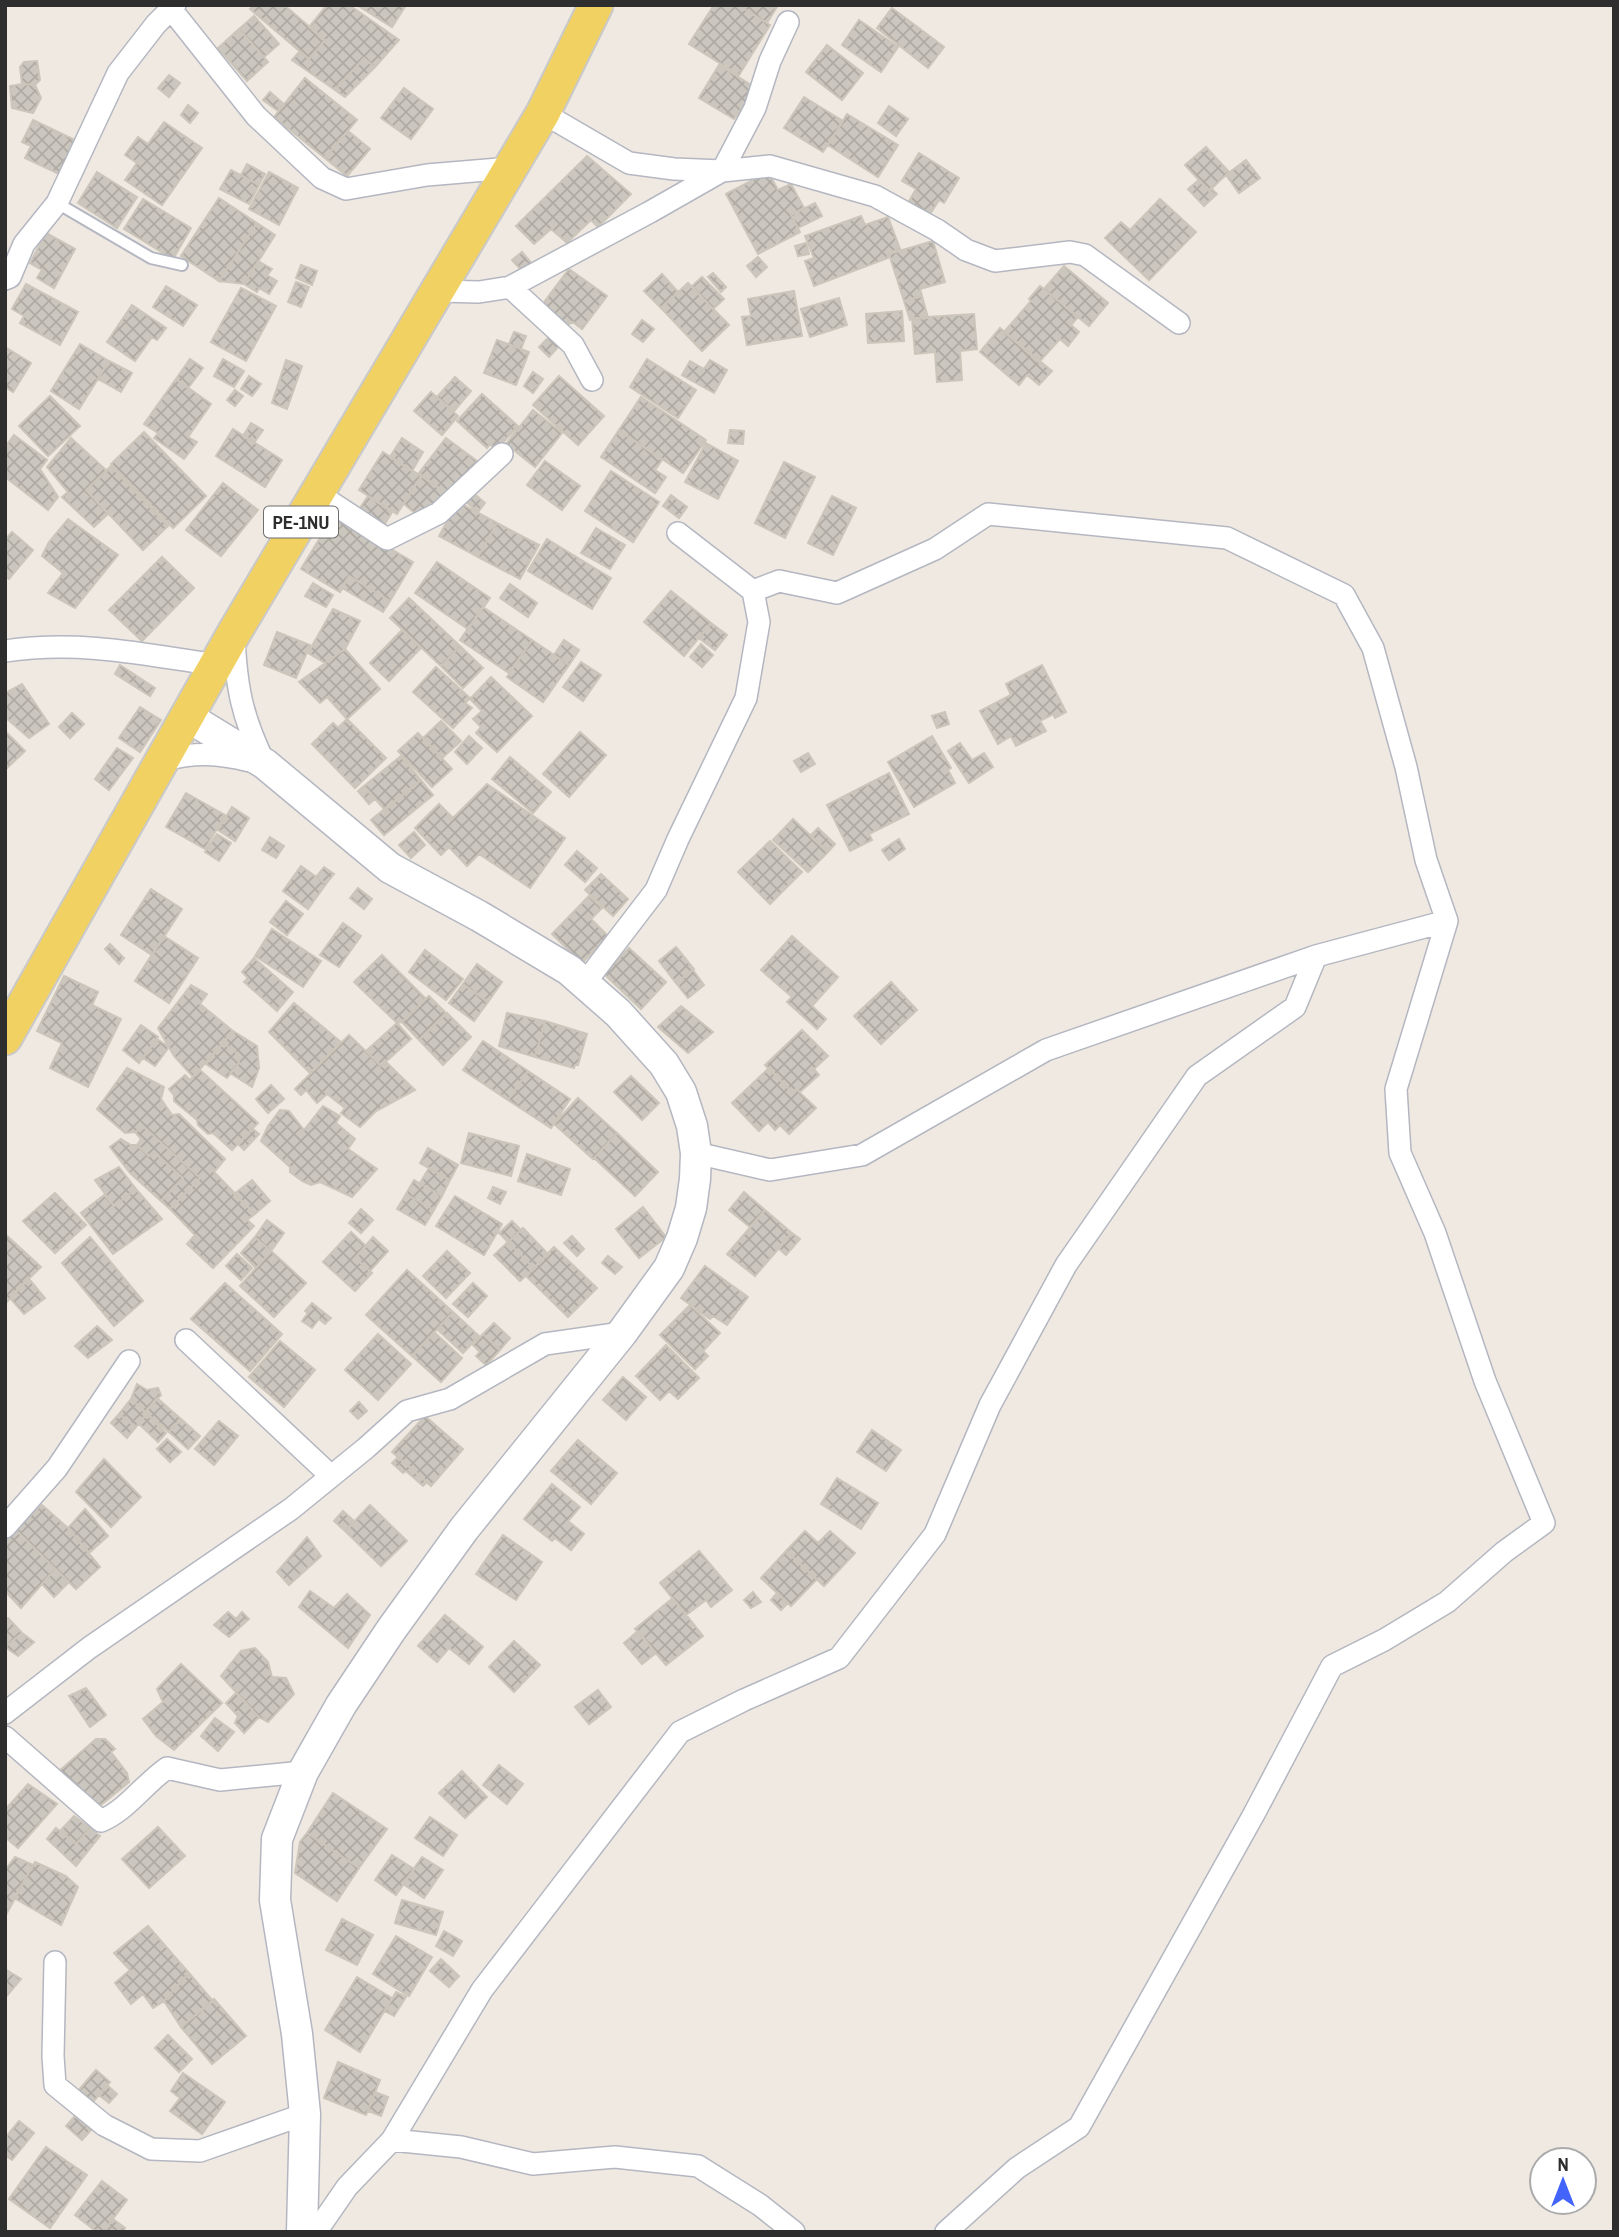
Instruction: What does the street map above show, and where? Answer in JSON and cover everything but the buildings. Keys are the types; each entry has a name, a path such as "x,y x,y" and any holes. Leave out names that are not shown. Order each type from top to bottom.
{"main road":[{"name":"PE-1NU","path":"5,1038 234,633 543,113 596,5"},
{"path":"188,717 265,764 390,868 480,916 569,970 618,1013 664,1064 681,1092 692,1126 696,1153 695,1179 682,1238 669,1268 622,1333 456,1540 391,1630 341,1705 303,1772 276,1839 275,1900 297,2034 305,2115 302,2232"}],"street":[{"path":"5,279 10,276 24,244 57,203 118,73 156,24 173,7 256,116 322,178 346,189 427,175 511,168"},
{"path":"438,291 479,292 510,287 722,171 754,108 770,61 788,22"},
{"path":"543,113 629,163 674,169 722,171 770,166 875,196 937,230 966,250 995,261 1070,252 1085,255 1179,323"},
{"path":"510,287 573,345 593,380"},
{"path":"317,494 387,539 439,513 502,454"},
{"path":"753,591 779,581 837,593 935,549 988,514 1227,538 1344,595 1373,648 1406,767 1426,860 1447,921 1396,1088 1399,1153 1435,1233 1485,1381 1544,1523 1504,1552 1447,1602 1384,1640 1332,1666 1254,1814 1079,2127 1017,2168 946,2232"},
{"path":"584,984 656,890 746,698 759,622 753,591 678,533"},
{"path":"234,633 238,692 252,737 265,764"},
{"path":"5,651 39,646 96,646 216,665"},
{"path":"163,760 189,753 204,753 265,764"},
{"path":"696,1153 770,1170 862,1155 1046,1050 1316,956 1447,921"},
{"path":"316,2232 347,2187 392,2140 482,1990 680,1732 839,1658 935,1534 990,1405 1066,1265 1198,1076 1295,1007 1316,956"},
{"path":"5,1713 89,1648 291,1509 407,1410 450,1399 545,1344 622,1333"},
{"path":"186,1340 331,1476"},
{"path":"5,1527 57,1468 129,1361"},
{"path":"5,1737 101,1821 113,1816 167,1768 220,1780 303,1772"},
{"path":"55,1962 55,2085 104,2125 151,2149 200,2151 305,2115"},
{"path":"392,2140 461,2147 533,2164 615,2157 698,2166 760,2205 794,2232"}],"lane":[{"path":"57,203 151,258 182,265"}]}
